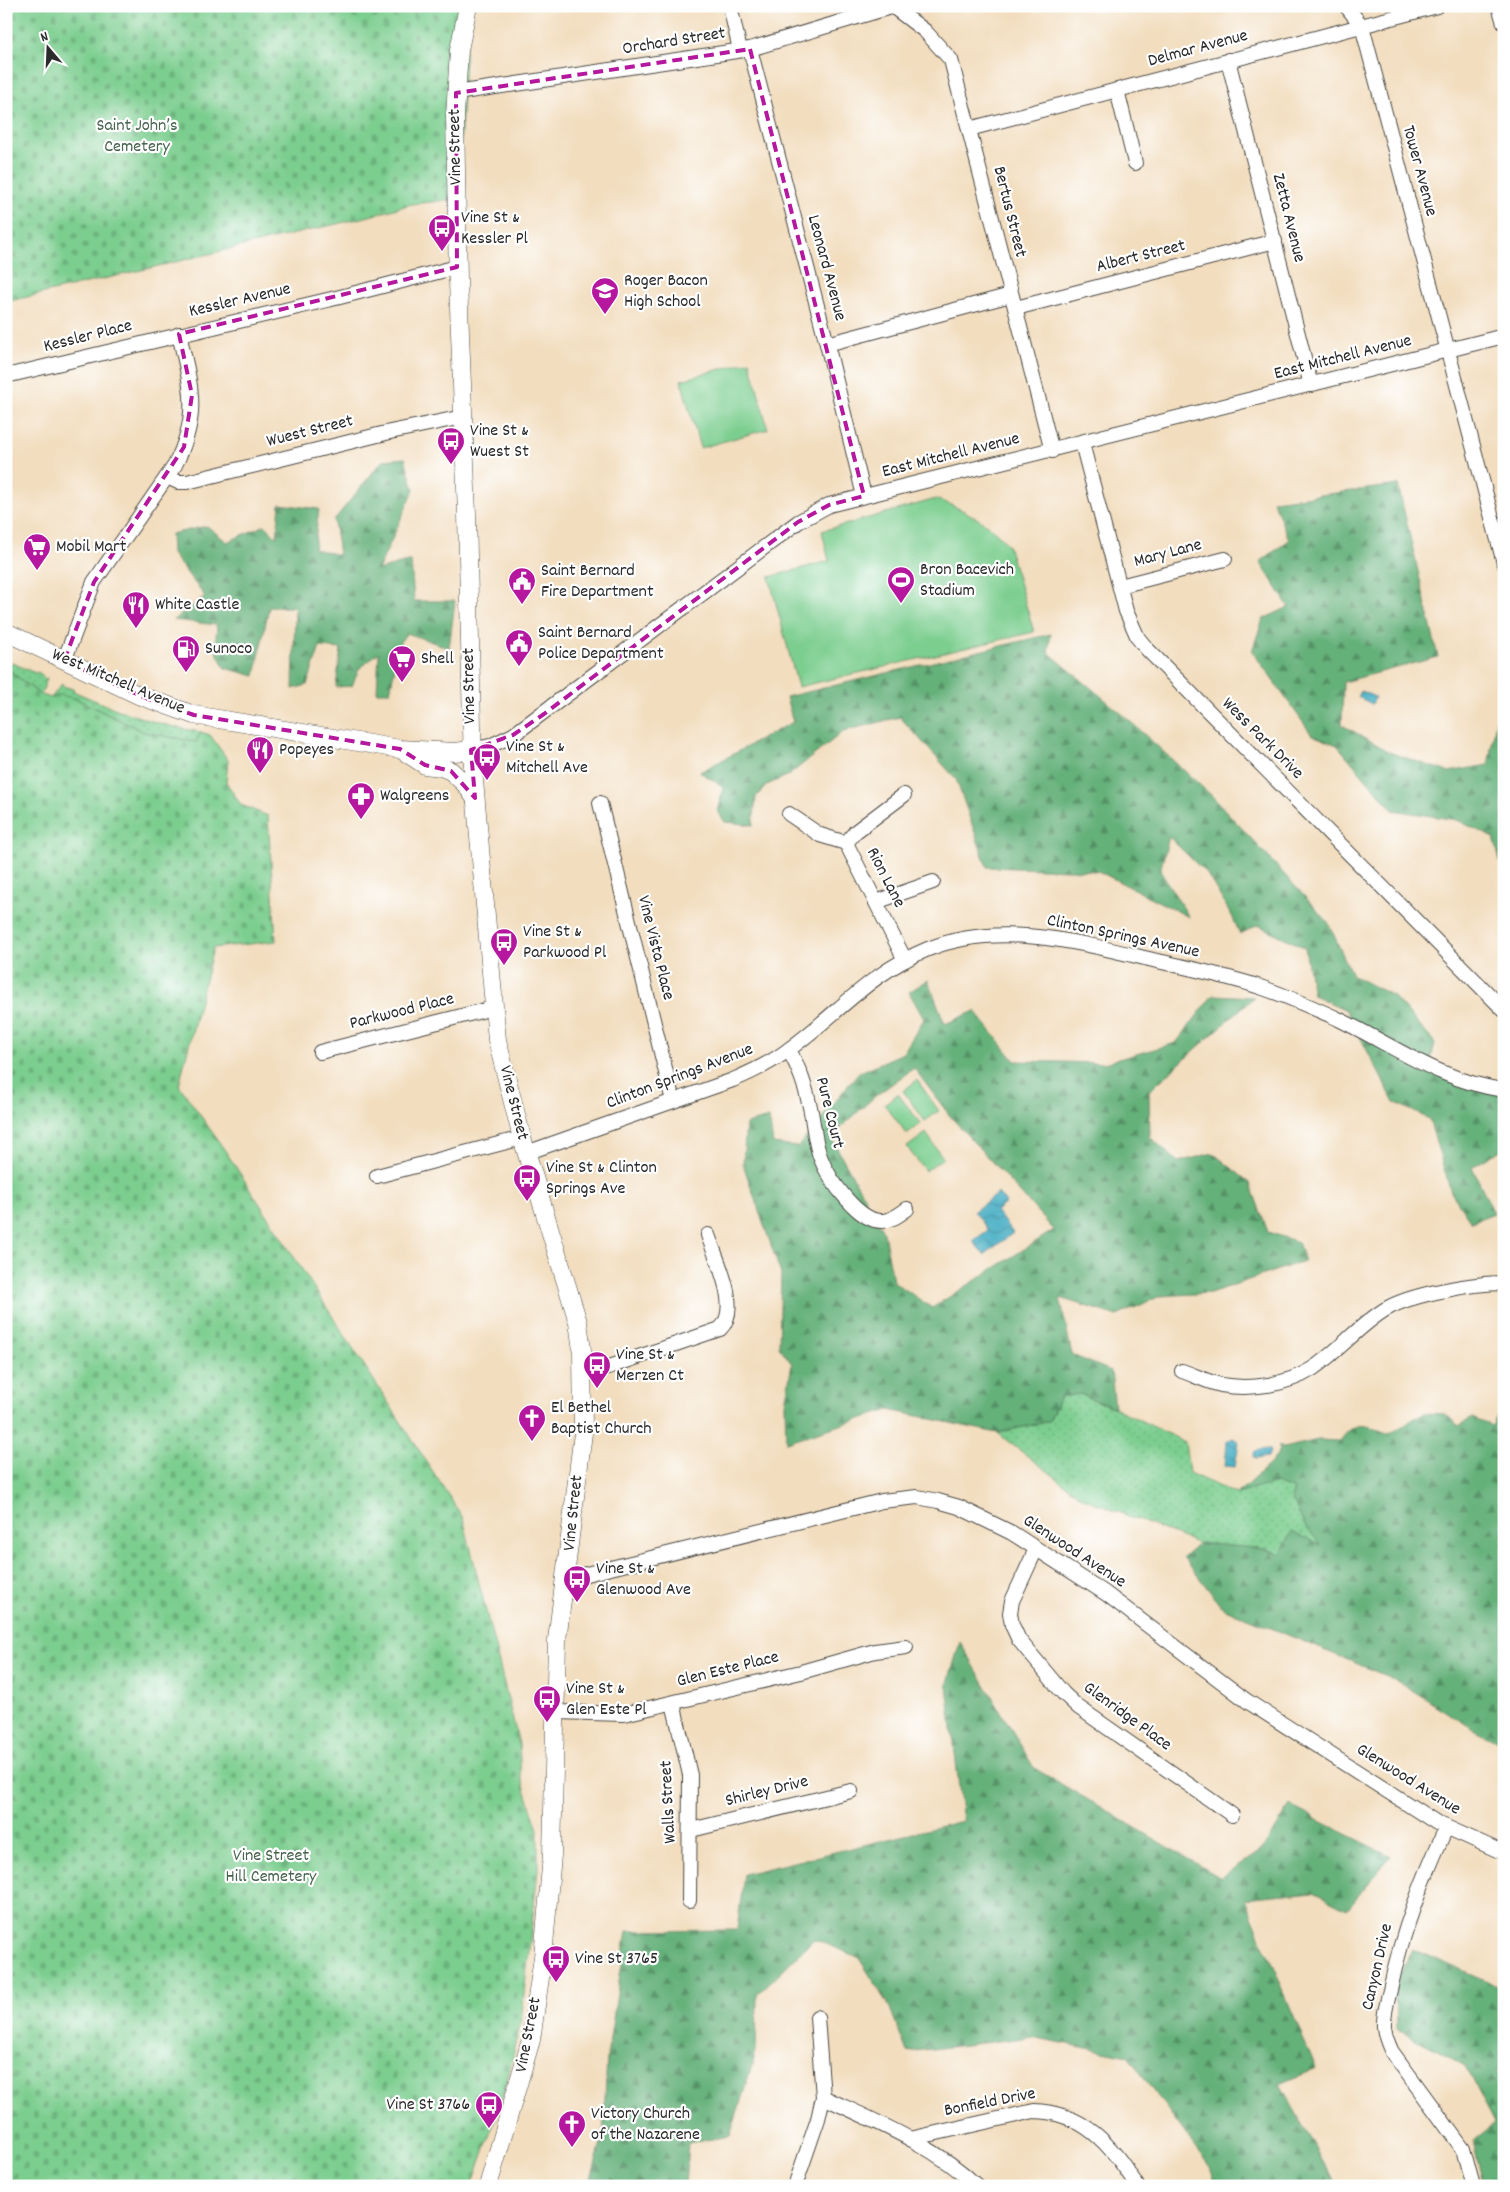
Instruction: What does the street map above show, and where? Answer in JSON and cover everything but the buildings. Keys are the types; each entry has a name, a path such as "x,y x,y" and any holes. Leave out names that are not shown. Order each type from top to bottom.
{"main road":[{"name":"Vine Street","path":"468,6 459,50 456,93 457,267 467,514 472,750 497,1040 524,1146 578,1322 582,1350 583,1433 557,1640 552,1855 543,1957 535,2017 513,2107 488,2186"},
{"name":"West Mitchell Avenue","path":"6,632 150,700 194,715 400,749 455,752 472,750"},
{"path":"400,749 426,765 441,767 451,771 476,798"}],"street":[{"name":"Leonard Avenue","path":"730,6 745,50 826,344 864,496"},
{"name":"Tower Avenue","path":"1346,6 1362,26 1504,563"},
{"name":"Delmar Avenue","path":"969,129 1437,6"},
{"path":"1500,6 1504,23"},
{"name":"Orchard Street","path":"456,93 745,50 893,7"},
{"name":"Bertus Street","path":"893,7 925,31 950,60 1052,451"},
{"name":"Zetta Avenue","path":"1228,60 1311,385"},
{"path":"1117,90 1135,163"},
{"name":"Albert Street","path":"826,344 1275,241"},
{"name":"Kessler Avenue","path":"64,661 94,582 167,477 184,448 190,429 192,395 179,334 340,297 457,267"},
{"name":"Kessler Place","path":"6,376 179,334"},
{"name":"East Mitchell Avenue","path":"472,750 490,746 513,735 544,714 798,522 829,505 1052,451 1504,336"},
{"name":"Wuest Street","path":"167,477 178,482 187,482 390,432 463,417"},
{"name":"Wess Park Drive","path":"1082,443 1131,625 1147,649 1504,1010"},
{"name":"Mary Lane","path":"1120,586 1225,559"},
{"path":"846,843 854,832 904,795"},
{"name":"Vine Vista Place","path":"600,803 674,1101"},
{"name":"Rion Lane","path":"789,814 820,835 846,843 905,960"},
{"path":"876,902 933,882"},
{"name":"Clinton Springs Avenue","path":"377,1176 524,1146 674,1101 733,1080 761,1067 789,1050 854,994 883,972 905,960 951,941 995,935 1055,939 1090,945 1264,988 1334,1018 1429,1067 1484,1088 1504,1090"},
{"name":"Parkwood Place","path":"320,1052 493,1008"},
{"name":"Pure Court","path":"789,1050 797,1064 804,1084 820,1158 834,1183 862,1213 870,1218 882,1221 895,1218 907,1209"},
{"path":"582,1369 609,1367 720,1329 723,1326 727,1318 730,1301 708,1235"},
{"path":"1182,1371 1220,1385 1244,1387 1267,1385 1289,1379 1312,1369 1385,1310 1400,1302 1472,1285 1504,1283"},
{"name":"Glenwood Avenue","path":"566,1579 882,1501 917,1497 959,1508 1012,1533 1098,1588 1247,1701 1446,1828 1504,1853"},
{"name":"Glenridge Place","path":"1036,1549 1012,1601 1010,1613 1018,1640 1063,1693 1078,1707 1232,1815"},
{"name":"Glen Este Place","path":"556,1712 624,1714 875,1651 906,1647"},
{"name":"Walls Street","path":"673,1703 690,1775 689,1901"},
{"name":"Shirley Drive","path":"691,1830 851,1791"},
{"name":"Canyon Drive","path":"1446,1828 1422,1880 1410,1918 1394,1972 1385,2013 1384,2027 1392,2052 1463,2149 1473,2186"},
{"path":"795,2186 818,2119 823,2097 818,2017"},
{"path":"823,2097 910,2139 947,2161 977,2186"},
{"name":"Bonfield Drive","path":"910,2139 1026,2112 1049,2111 1064,2115 1086,2127 1118,2158 1136,2186"}],"highlighted area":[{"path":"750,49 864,496 829,505 798,522 544,714 513,735 471,750 475,798 451,771 425,765 400,749 194,715 150,700 64,661 94,582 184,447 192,395 179,334 457,267 456,93"}],"green space":[{"name":"Saint John’s Cemetery","path":"6,6 468,6 457,199 412,204 366,217 6,302"},
{"path":"750,361 768,429 700,448 681,380"},
{"path":"405,458 414,490 378,570 411,561 414,601 455,601 449,648 407,633 400,642 390,692 377,692 379,652 359,669 352,686 336,687 341,649 320,647 307,685 293,689 295,607 269,607 255,676 225,668 215,649 217,625 174,620 205,596 172,554 171,534 207,526 227,542 265,525 277,537 280,504 319,509 314,549 339,555 334,520 383,460"},
{"path":"1398,485 1438,657 1343,682 1342,725 1392,753 1448,772 1488,765 1497,716 1504,717 1504,876 1494,838 1457,820 1393,810 1337,745 1312,735 1252,651 1263,619 1289,607 1260,562 1289,540 1273,501"},
{"name":"Bron Bacevich Stadium","path":"936,499 975,517 993,530 1008,545 1034,632 798,687 769,577 829,561 822,531"},
{"path":"1051,634 1048,652 1121,713 1213,797 1328,922 1352,975 1393,996 1435,1043 1429,1067 1504,1090 1504,1148 1472,1167 1494,1213 1471,1222 1451,1192 1429,1119 1394,1102 1346,1010 1313,995 1305,948 1258,925 1240,934 1232,916 1207,874 1169,837 1160,871 1189,917 1098,871 987,867 956,779 900,717 844,731 789,775 767,785 756,797 753,825 725,822 718,812 723,787 700,772 793,722 786,697"},
{"path":"6,660 35,673 38,672 44,679 47,678 41,695 6,668"},
{"name":"Vine Street Hill Cemetery","path":"6,668 39,694 51,698 59,695 74,698 144,732 196,742 201,732 210,735 228,760 226,782 241,805 268,816 276,941 213,948 179,1085 226,1152 463,1518 519,1744 521,1776 538,1830 538,1870 522,2013 503,2096 472,2186 6,2186"},
{"path":"62,684 73,689 73,691 135,716 201,732 196,742 144,732 74,698 51,698"},
{"path":"928,980 945,1024 975,1011 1015,1061 1104,1063 1176,1043 1213,995 1254,997 1149,1091 1150,1137 1178,1162 1213,1153 1250,1183 1268,1232 1298,1242 1304,1261 1210,1293 1160,1296 1117,1316 1060,1298 1072,1355 1111,1371 1115,1408 1080,1394 1060,1397 1049,1421 997,1433 889,1410 786,1442 785,1403 792,1364 779,1346 781,1274 743,1164 746,1124 769,1118 773,1144 798,1147 858,1073 903,1053 924,1019 909,992","holes":["914,1068 950,1116 1054,1230 932,1308 893,1281 884,1233 831,1137 874,1097"]},
{"path":"917,1080 939,1111 925,1121 903,1091"},
{"path":"898,1094 921,1124 907,1134 884,1104"},
{"path":"926,1133 943,1158 925,1171 907,1147"},
{"path":"1080,1394 1115,1408 1185,1442 1189,1473 1236,1494 1276,1483 1294,1490 1322,1546 1280,1554 1266,1549 1199,1544 1083,1498 997,1433 1049,1421 1060,1397"},
{"path":"1504,1403 1504,1744 1475,1730 1396,1680 1223,1608 1183,1557 1199,1543 1266,1549 1280,1554 1292,1532 1321,1545 1305,1526 1291,1497 1294,1490 1276,1483 1237,1494 1271,1463 1280,1450 1278,1446 1284,1448 1318,1440 1340,1441 1346,1433 1362,1425 1390,1434 1423,1413 1445,1414 1459,1426 1472,1418 1492,1426"},
{"path":"960,1642 1034,1768 1221,1878 1262,1850 1290,1806 1391,1856 1347,1909 1313,1892 1245,1899 1316,2069 1280,2084 1337,2186 1217,2186 1210,2167 1128,2056 1032,2037 907,2052 888,2003 858,1957 814,1939 757,1995 756,2052 730,2136 688,2143 685,2186 589,2186 603,2137 607,2057 627,1931 737,1930 744,1874 963,1821 947,1686"},
{"path":"1413,1949 1504,1989 1504,2069 1496,2071 1504,2078 1504,2186 1484,2186 1473,2141 1495,2123 1465,2066 1396,2029 1395,1985"}],"water":[{"path":"1361,691 1375,697 1372,704 1358,697"},
{"path":"998,1193 1006,1203 996,1211 1013,1233 984,1255 973,1241 988,1230 974,1211"},
{"path":"1233,1438 1239,1442 1235,1467 1225,1466 1227,1441"},
{"path":"1267,1449 1270,1451 1268,1457 1256,1459 1253,1457 1255,1451"}],"place":[{"name":"Vine St & Kessler Pl","path":"442,252"},
{"name":"Roger Bacon High School","path":"605,315"},
{"name":"Vine St & Wuest St","path":"451,465"},
{"name":"Mobil Mart","path":"37,571"},
{"name":"Bron Bacevich Stadium","path":"901,604"},
{"name":"Saint Bernard Fire Department","path":"522,605"},
{"name":"White Castle","path":"136,629"},
{"name":"Saint Bernard Police Department","path":"519,667"},
{"name":"Sunoco","path":"186,673"},
{"name":"Shell","path":"402,683"},
{"name":"Popeyes","path":"260,774"},
{"name":"Vine St & Mitchell Ave","path":"487,781"},
{"name":"Walgreens","path":"361,820"},
{"name":"Vine St & Parkwood Pl","path":"504,966"},
{"name":"Vine St & Clinton Springs Ave","path":"527,1202"},
{"name":"Vine St & Merzen Ct","path":"597,1389"},
{"name":"El Bethel Baptist Church","path":"532,1442"},
{"name":"Vine St & Glenwood Ave","path":"577,1603"},
{"name":"Vine St & Glen Este Pl","path":"547,1723"},
{"name":"Vine St 3765","path":"556,1983"},
{"name":"Vine St 3766","path":"489,2129"},
{"name":"Victory Church of the Nazarene","path":"572,2148"}]}
